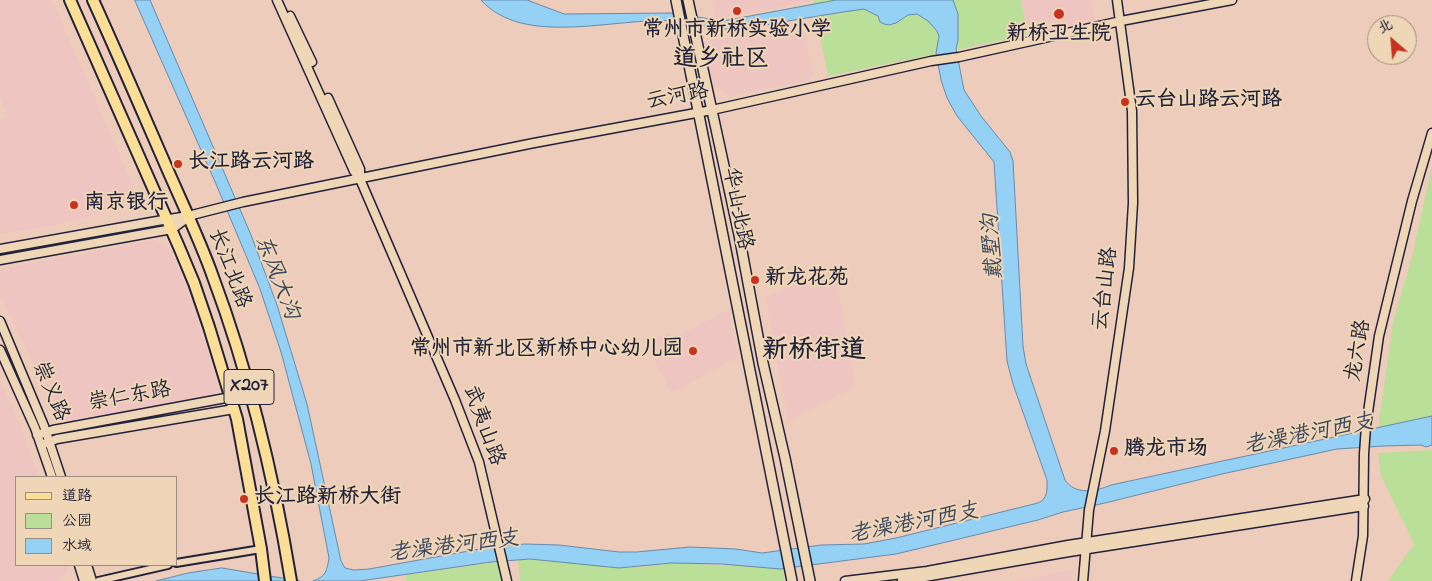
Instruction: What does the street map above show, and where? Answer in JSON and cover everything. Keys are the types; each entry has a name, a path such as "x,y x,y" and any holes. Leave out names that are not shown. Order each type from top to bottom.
{"main road":[{"name":"长江北路","path":"70,0 194,283 234,409 265,581"},
{"name":"长江北路","path":"94,0 213,276 250,392 286,549 290,581"},
{"name":"华山北路","path":"688,3 739,235 763,363 810,581"},
{"name":"华山北路","path":"677,4 769,471 786,543 791,578"}],"street":[{"name":"武夷山路","path":"277,0 354,171 360,179 456,400 479,462 507,581"},
{"name":"武夷山路","path":"282,0 360,169 360,179"},
{"name":"云台山路","path":"1083,581 1090,510 1105,431 1129,268 1133,203 1132,111 1118,0"},
{"name":"云河路","path":"0,249 188,216 243,202 534,143 712,110 1121,21 1232,0"},
{"name":"龙六路","path":"1356,581 1363,536 1366,426 1379,336 1412,201 1432,133"},
{"name":"云河路","path":"172,230 188,216"},
{"path":"0,260 172,230"},
{"name":"崇义路","path":"0,321 50,442 61,476"},
{"name":"崇义路","path":"0,351 37,435 52,476"},
{"name":"崇仁东路","path":"37,435 230,397"},
{"name":"崇仁东路","path":"41,445 234,409"},
{"path":"845,581 927,571 1365,502"},
{"path":"902,581 1086,546"},
{"path":"178,563 261,552"},
{"path":"79,566 84,581"},
{"path":"87,566 92,581"},
{"path":"98,581 164,566"}],"shaded area":[{"path":"0,0 52,0 134,188 134,199 126,207 54,225 0,234 0,120 8,116 0,98"},
{"name":"常州市新桥实验小学","path":"712,0 814,0 716,20"},
{"name":"新桥卫生院","path":"1021,0 1091,0 1095,22 1028,35"},
{"path":"802,24 813,73 810,80 730,96 714,86 704,42"},
{"path":"155,240 171,249 197,319 219,388 215,394 71,423 60,418 0,295 0,269"},
{"path":"834,264 855,387 788,421 766,298"},
{"name":"常州市新北区新桥中心幼儿园","path":"728,310 738,357 671,393 646,344 669,332 673,338"},
{"path":"0,381 15,411 39,476 15,476 15,566 67,566 67,569 64,576 56,581 0,581"},
{"path":"1072,570 1072,581 1014,581"}],"green space":[{"path":"813,0 1021,0 1028,35 828,76"},
{"path":"1432,166 1432,416 1378,428 1393,322 1412,257"},
{"path":"1432,450 1432,581 1388,581 1414,544 1381,476 1378,453"},
{"path":"530,559 642,567 671,563 783,568 785,579 783,581 520,581 518,560"},
{"path":"497,562 501,581 406,581 405,575"}],"water":[{"path":"135,0 150,0 251,235 277,305 307,404 341,561 345,568 354,570 369,569 491,547 525,544 559,545 619,552 690,547 736,549 762,553 821,545 864,544 1038,503 1044,499 1046,494 1047,480 1013,384 1007,361 994,162 957,116 947,98 941,80 936,53 939,36 928,21 917,14 908,15 889,25 880,22 878,16 864,9 740,29 723,29 672,21 546,27 521,23 499,15 481,0 527,0 564,14 672,13 723,21 836,0 953,0 958,14 956,49 964,90 981,116 1010,152 1013,161 1023,346 1026,364 1065,480 1069,485 1086,491 1098,489 1432,416 1432,445 1426,447 1421,445 1337,449 1222,474 896,554 780,569 722,564 671,563 619,568 530,559 491,562 360,581 313,581 325,573 329,558 311,464 281,352 260,289"},
{"path":"222,568 300,581 156,581 188,573"}],"place":[{"name":"常州市新桥实验小学","path":"737,11"},
{"name":"新桥卫生院","path":"1059,14"},
{"name":"云台山路云河路","path":"1125,102"},
{"name":"长江路云河路","path":"178,164"},
{"name":"南京银行","path":"74,205"},
{"name":"新龙花苑","path":"755,280"},
{"name":"常州市新北区新桥中心幼儿园","path":"693,351"},
{"name":"腾龙市场","path":"1114,451"},
{"name":"长江路新桥大街","path":"244,499"}],"district":[{"name":"道乡社区","path":"721,61"},
{"name":"新桥街道","path":"814,353"}],"water label":[{"name":"戴墅沟","path":"995,247"},
{"name":"东风大沟","path":"275,278"},
{"name":"老澡港河西支","path":"1309,436"},
{"name":"老澡港河西支","path":"914,525"},
{"name":"老澡港河西支","path":"454,548"}]}
